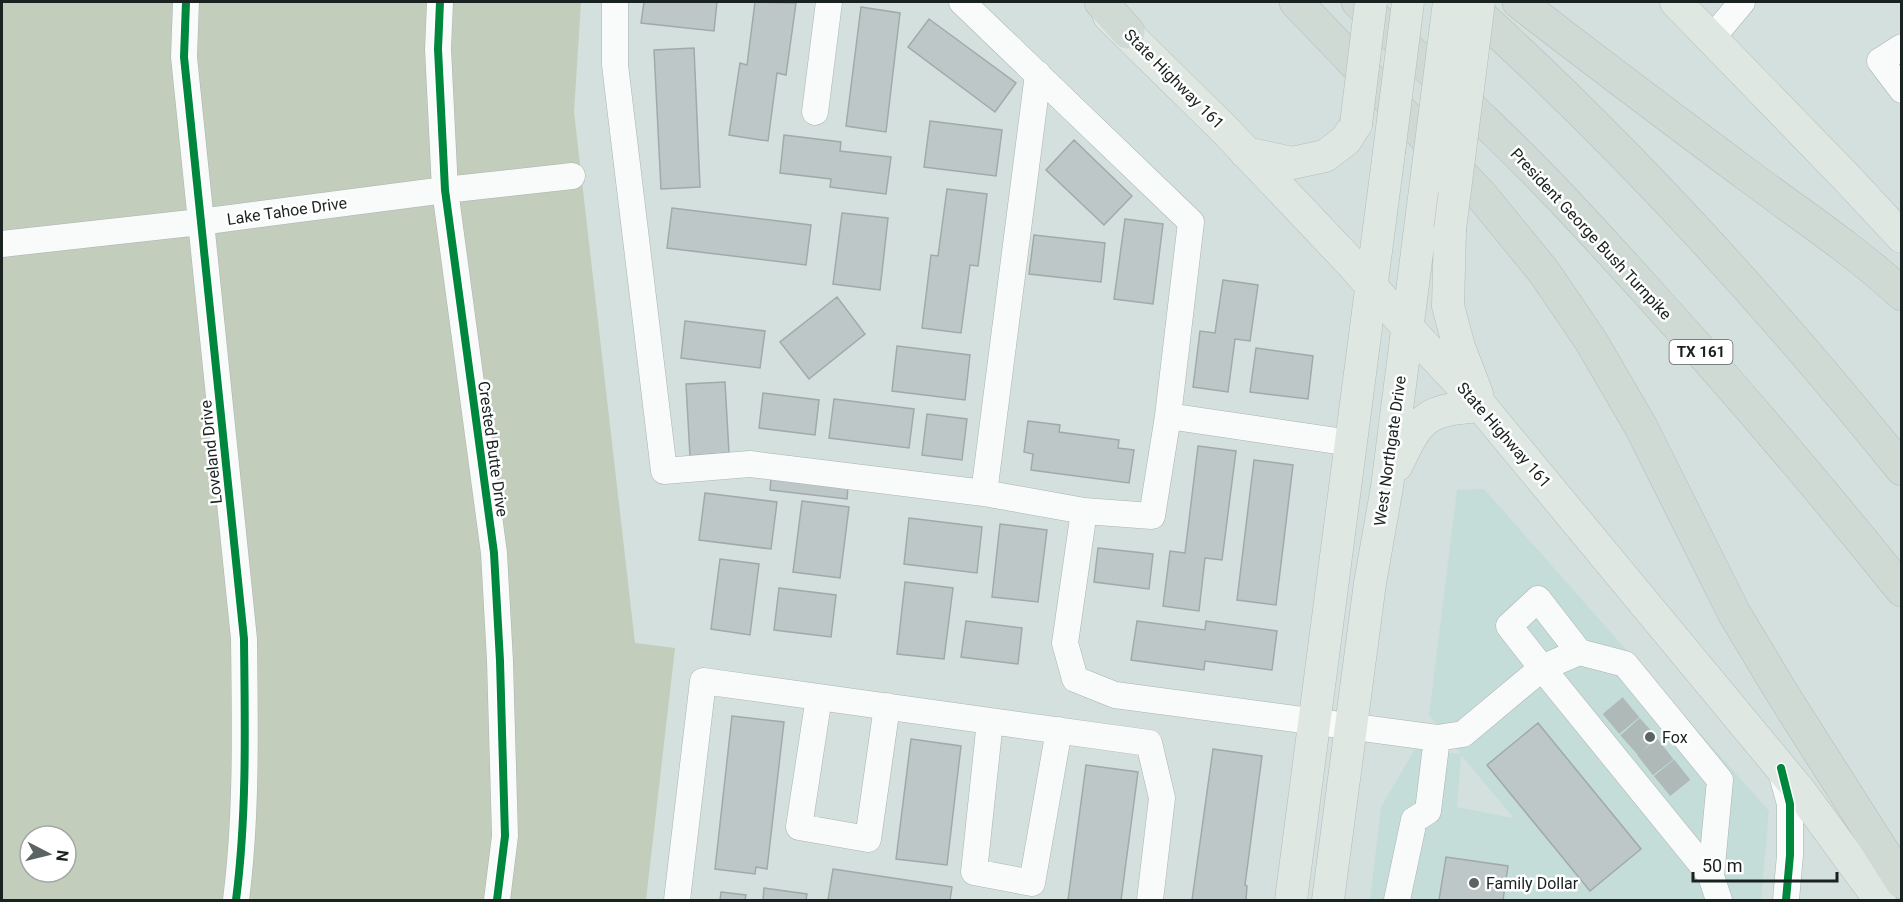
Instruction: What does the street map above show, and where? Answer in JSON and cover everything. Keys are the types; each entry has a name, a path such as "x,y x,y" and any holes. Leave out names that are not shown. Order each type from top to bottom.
{"highway":[{"path":"1101,2 1128,32"},
{"path":"1296,2 1481,195 1544,272 1591,341 1641,427 1734,613 1902,882"},
{"name":"President George Bush Turnpike","path":"1358,2 1488,125 1572,210 1732,386 1823,492 1902,590"},
{"path":"1465,2 1529,60 1715,252 1808,357 1902,469"},
{"path":"1519,2 1822,228 1902,294"}],"main road":[{"name":"State Highway 161","path":"1092,2 1128,32 1246,153 1372,285 1407,327 1481,406 1780,768 1880,900"},
{"path":"1246,153 1292,163 1325,156 1346,140 1356,124 1371,2"},
{"path":"1291,900 1408,2"},
{"name":"West Northgate Drive","path":"1328,900 1370,583 1387,487 1449,2"},
{"path":"1387,487 1411,434 1430,415 1455,408 1481,406 1459,347 1448,306 1450,229 1479,2"},
{"path":"1676,2 1902,237"}],"street":[{"name":"Loveland Drive","path":"186,2 184,57 244,639 245,732 240,870 236,900"},
{"name":"Crested Butte Drive","path":"440,2 438,49 445,190 494,553 500,661 505,836 497,900"},
{"path":"615,2 615,65 664,471 750,464 984,493 1084,511 1152,516 1168,416 1191,222 962,2"},
{"path":"815,112 828,2"},
{"path":"1712,38 1742,2"},
{"path":"1902,47 1880,61 1902,90"},
{"path":"984,493 1038,74"},
{"name":"Lake Tahoe Drive","path":"2,244 572,176"},
{"path":"1168,416 1351,443"},
{"path":"1084,511 1065,643 1075,679 1115,694 1437,738 1463,734 1542,668 1579,652"},
{"path":"1711,876 1720,780 1696,758 1645,696 1625,664 1579,652 1538,599 1509,626 1542,668 1604,730 1655,792 1711,876 1719,900"},
{"path":"677,900 703,681 1149,743 1162,798 1150,900"},
{"path":"819,697 799,827 868,839 887,706"},
{"path":"990,721 974,872 1032,883 1059,730"},
{"path":"1397,900 1414,820 1428,811 1437,738"},
{"path":"1780,768 1790,804 1790,855 1786,900"}],"shaded area":[{"path":"2,2 581,2 574,112 635,643 675,648 646,900 2,900"},
{"path":"1484,489 1769,811 1761,900 1370,900 1381,807 1415,749 1461,754 1429,715 1457,490","holes":["1461,755 1513,817 1457,807"]}],"building":[{"path":"644,2 717,2 714,31 641,23"},
{"path":"755,2 796,3 786,75 777,73 768,141 729,135 740,63 747,65"},
{"path":"861,7 900,13 886,132 846,126"},
{"path":"929,19 1016,83 995,112 908,47"},
{"path":"694,48 700,187 661,189 654,50"},
{"path":"930,121 1002,130 996,176 924,167"},
{"path":"784,135 841,142 840,151 891,157 886,194 830,187 831,179 780,173"},
{"path":"1074,140 1132,196 1104,225 1046,170"},
{"path":"947,189 987,194 978,266 970,265 961,333 922,328 931,255 938,256"},
{"path":"672,208 811,225 806,265 667,248"},
{"path":"842,213 888,218 880,290 833,284"},
{"path":"1125,219 1163,224 1153,304 1114,299"},
{"path":"1034,235 1105,243 1101,282 1029,274"},
{"path":"1223,280 1258,285 1250,341 1235,339 1228,392 1193,387 1200,331 1215,333"},
{"path":"837,297 865,334 809,379 780,342"},
{"path":"685,321 765,331 760,368 681,358"},
{"path":"897,346 970,355 965,400 892,391"},
{"path":"1256,348 1313,356 1308,399 1250,392"},
{"path":"725,382 729,453 690,456 686,384"},
{"path":"763,393 819,400 815,435 759,428"},
{"path":"834,399 914,409 909,448 829,438"},
{"path":"927,414 967,419 962,460 922,455"},
{"path":"1028,421 1060,425 1059,432 1119,440 1118,448 1134,450 1129,483 1031,470 1033,454 1024,452"},
{"path":"1198,446 1236,451 1222,560 1205,558 1199,611 1163,606 1170,551 1185,553"},
{"path":"1254,460 1293,465 1276,605 1237,600"},
{"path":"771,478 848,487 847,499 770,490"},
{"path":"705,493 777,502 771,549 699,540"},
{"path":"802,501 849,507 840,578 793,572"},
{"path":"909,518 982,527 977,573 904,564"},
{"path":"1000,524 1047,530 1038,602 992,597"},
{"path":"1098,548 1153,554 1149,589 1094,582"},
{"path":"720,559 759,564 750,635 711,629"},
{"path":"905,582 953,588 944,659 897,654"},
{"path":"779,588 836,595 831,637 774,630"},
{"path":"966,621 1022,628 1018,664 961,657"},
{"path":"1137,621 1205,630 1206,621 1277,631 1272,670 1205,661 1204,670 1131,660"},
{"path":"732,716 784,722 767,869 756,867 755,874 715,869"},
{"path":"1538,723 1641,849 1590,891 1487,765"},
{"path":"911,739 961,746 947,865 896,859"},
{"path":"1213,749 1262,756 1245,885 1247,886 1246,900 1192,900"},
{"path":"1086,765 1138,772 1121,900 1068,900"},
{"name":"Family Dollar","path":"1446,857 1508,866 1503,900 1439,900"},
{"path":"833,869 952,887 950,900 828,900"},
{"path":"764,888 807,894 806,900 763,900"},
{"path":"721,892 746,895 745,900 720,900"}],"tunnel":[{"path":"1611,724 1641,699"},
{"path":"1629,745 1658,719"},
{"path":"1645,765 1676,741"},
{"path":"1662,786 1693,761"}],"cycle path":[{"path":"186,2 184,57 244,639 244,803 236,900"},
{"path":"440,2 438,49 445,190 494,553 500,661 505,836 497,900"},
{"path":"1781,768 1790,804 1790,855 1786,900"}],"place":[{"name":"Fox","path":"1650,737"},
{"name":"Family Dollar","path":"1474,883"}]}
